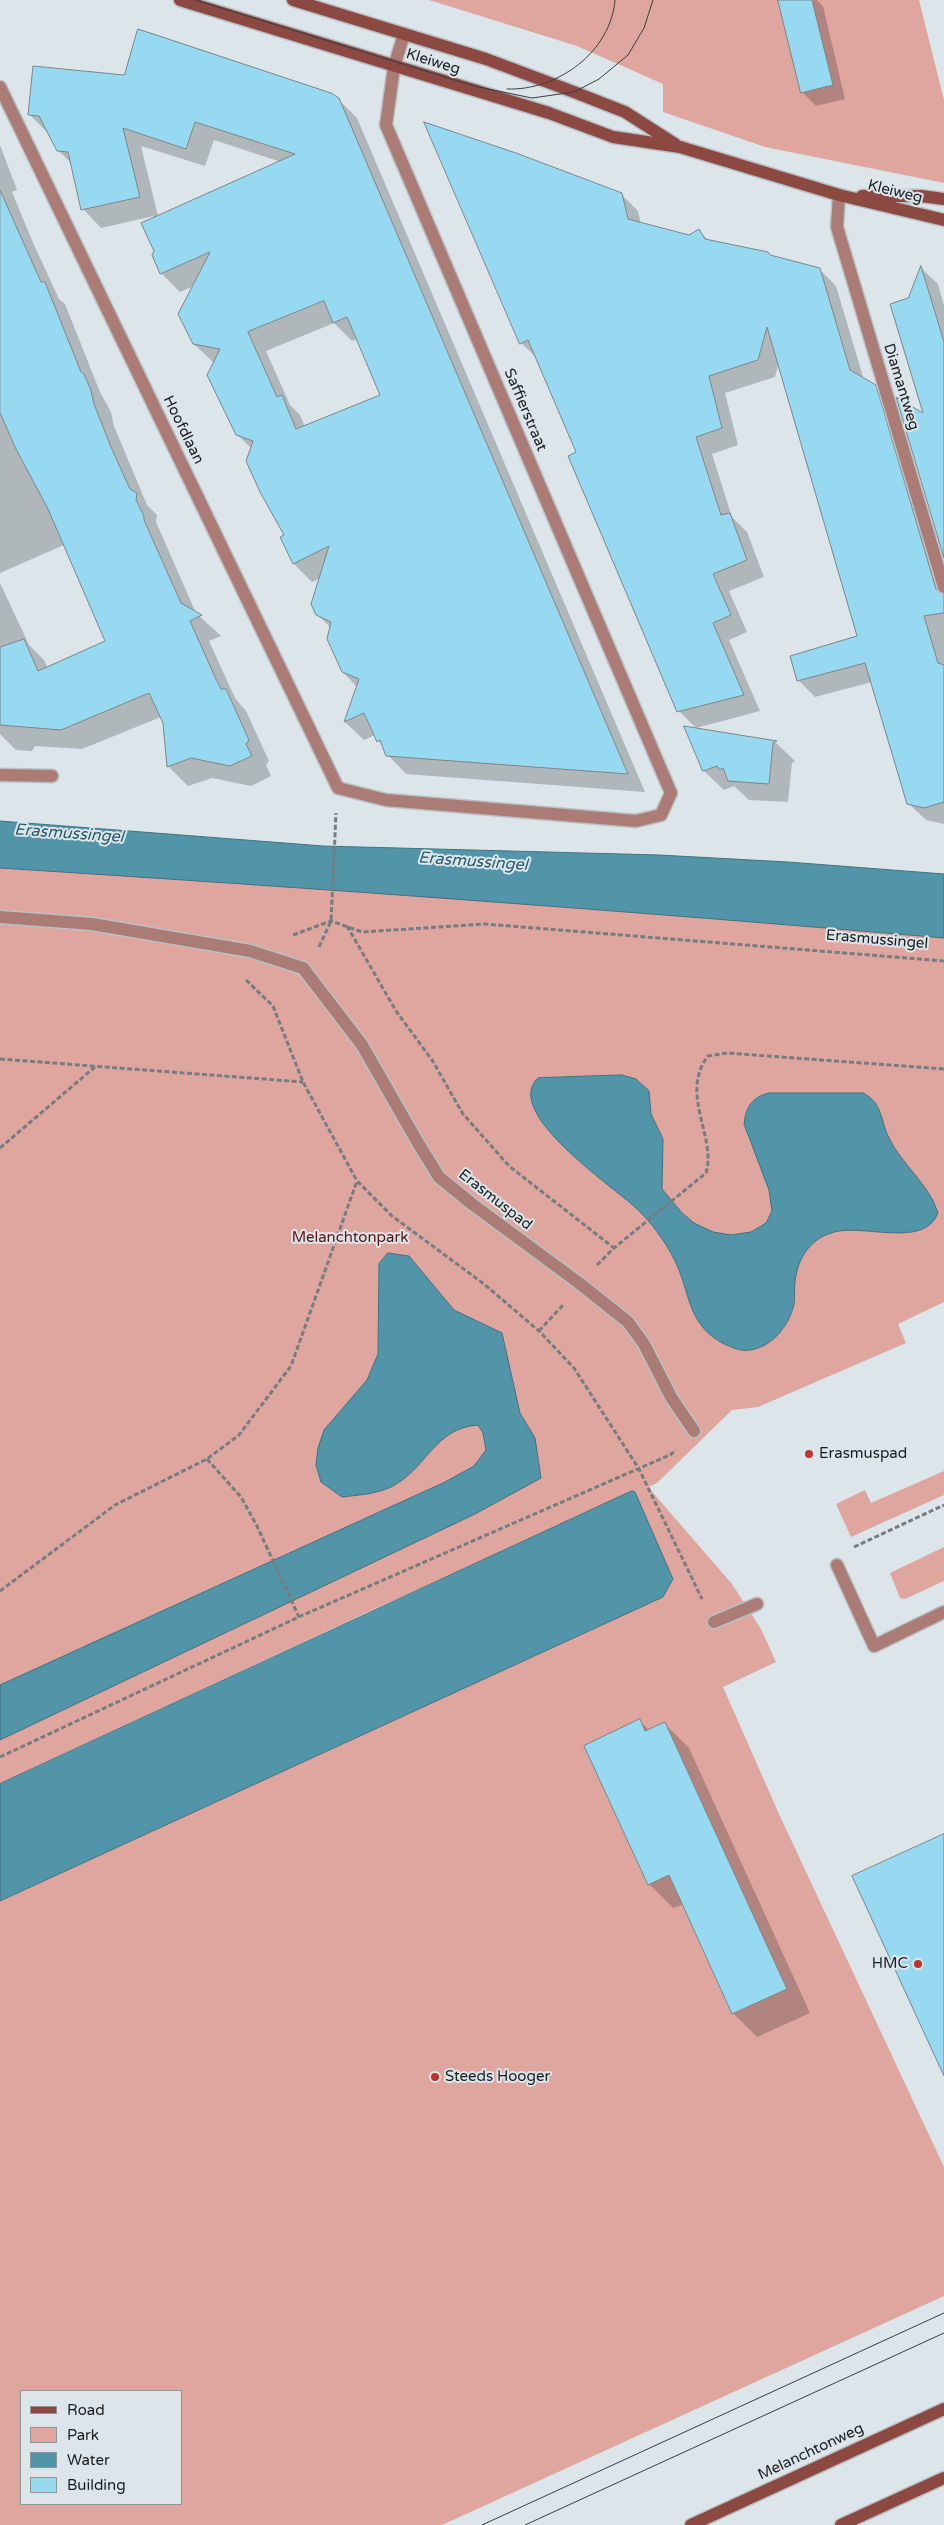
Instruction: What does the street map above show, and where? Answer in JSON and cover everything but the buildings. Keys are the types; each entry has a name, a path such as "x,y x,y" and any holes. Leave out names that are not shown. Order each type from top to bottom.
{"street":[{"name":"Kleiweg","path":"180,0 549,113 613,137 680,147 839,195 944,220"},
{"name":"Kleiweg","path":"293,0 486,59 625,112 680,147"},
{"name":"Saffierstraat","path":"338,788 386,800 636,821 661,815 670,793 386,125 394,67 404,34"},
{"name":"Hoofdlaan","path":"0,87 338,788"},
{"name":"Kleiweg","path":"839,195 921,196 944,199"},
{"name":"Diamantweg","path":"839,195 837,227 944,587"},
{"path":"0,775 52,776"},
{"name":"Erasmuspad","path":"0,917 92,924 250,951 304,968 362,1045 439,1177 628,1322 644,1344 671,1397 694,1431"},
{"path":"837,1565 874,1646 944,1612"},
{"path":"714,1622 757,1604"},
{"name":"Melanchtonweg","path":"691,2525 944,2409"},
{"path":"842,2525 944,2478"}],"path":[{"name":"Erasmussingel","path":"336,820 331,921 362,932 485,924 944,961"},
{"path":"346,926 396,1011 432,1060 463,1114 509,1166 614,1248"},
{"path":"273,1006 303,1082 357,1181 392,1216 484,1284 539,1331 574,1368 639,1469 714,1622"},
{"path":"647,1221 706,1173 710,1161 701,1122 697,1089 700,1066 708,1056 727,1053 944,1069"},
{"path":"0,1058 303,1082"},
{"path":"0,1148 97,1066"},
{"path":"0,1592 115,1505 207,1459 239,1435 291,1366 357,1181"},
{"path":"0,1757 299,1617 670,1455 694,1431"},
{"path":"207,1459 240,1497 299,1617"},
{"path":"837,1565 858,1544 944,1505"}],"green space":[{"path":"429,0 919,0 944,100 944,183 765,147 663,112 663,84 577,46"},
{"name":"Melanchtonpark","path":"0,857 944,938 944,1302 898,1324 906,1343 758,1407 732,1410 657,1483 648,1487 732,1584 761,1629 776,1662 723,1687 779,1814 944,2167 944,2296 442,2525 0,2525 0,1901 663,1597 673,1579 635,1493 370,1611 0,1784"},
{"path":"944,1471 944,1495 851,1537 836,1504 865,1490 871,1503"},
{"path":"944,1547 944,1581 905,1599 900,1598 890,1573"}],"water":[{"path":"0,821 323,846 659,855 788,862 944,874 944,938 472,900 0,868"},
{"path":"622,1075 636,1079 649,1091 651,1114 663,1139 662,1189 682,1213 694,1223 713,1232 731,1235 751,1232 766,1223 772,1211 769,1190 744,1124 748,1108 754,1100 769,1093 863,1093 869,1097 878,1107 894,1148 922,1184 938,1213 931,1224 919,1230 906,1233 843,1230 823,1236 810,1246 801,1259 796,1274 792,1312 778,1334 765,1345 750,1350 740,1350 724,1344 712,1336 696,1317 674,1259 652,1225 636,1208 565,1148 547,1129 535,1110 531,1092 538,1078"},
{"path":"388,1253 409,1256 454,1310 502,1333 520,1413 535,1438 541,1478 475,1514 0,1740 0,1685 445,1482 474,1466 486,1450 483,1433 478,1425 451,1433 414,1470 391,1487 367,1494 342,1497 321,1482 316,1465 318,1448 324,1430 367,1380 378,1354 379,1264"},
{"path":"632,1491 635,1492 673,1579 663,1597 0,1901 0,1784"}],"tram line":[{"path":"195,0 474,86 532,98 574,92 599,79 628,55 644,28 653,0"},
{"path":"507,89 526,88 544,83 578,65 592,52 603,36 611,19 615,0"},
{"path":"482,2525 944,2313"},
{"path":"525,2525 944,2333"}],"place":[{"name":"Erasmuspad","path":"809,1454"},
{"name":"HMC","path":"918,1964"},
{"name":"Steeds Hooger","path":"435,2077"}]}
